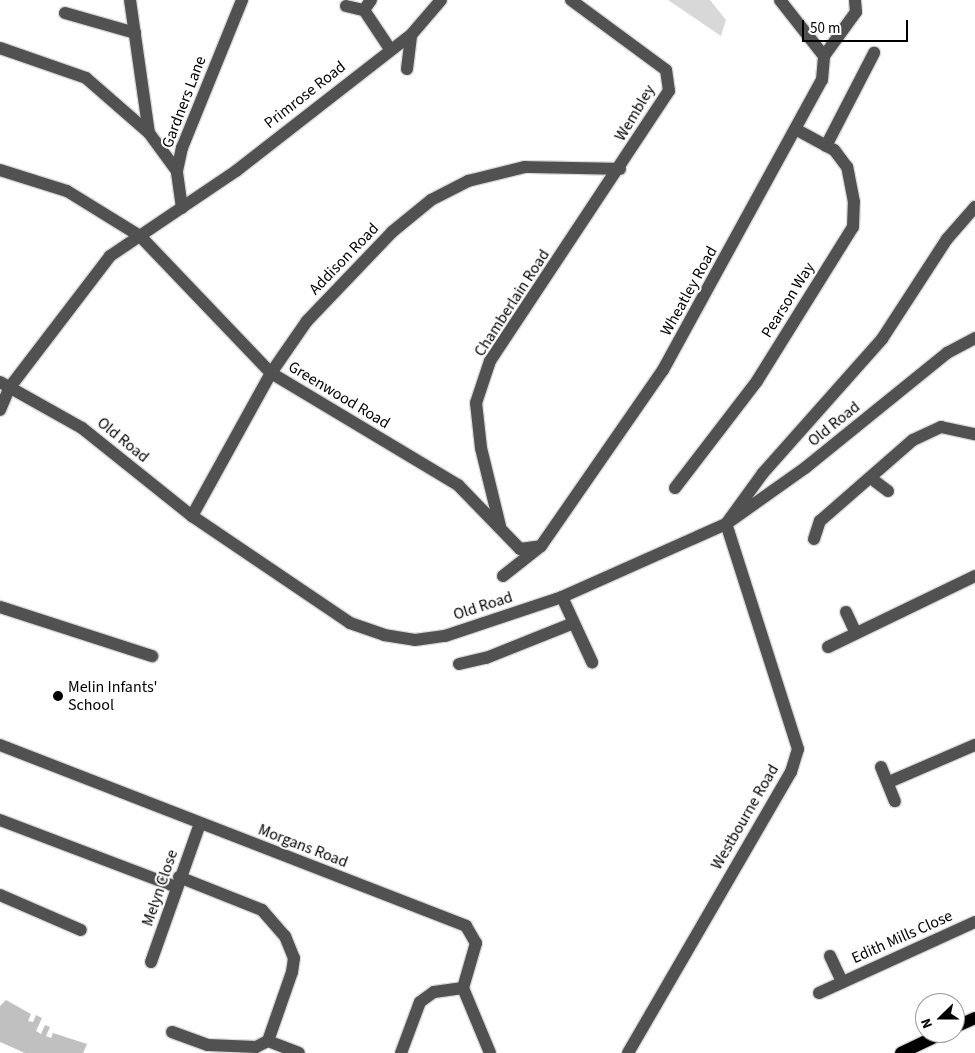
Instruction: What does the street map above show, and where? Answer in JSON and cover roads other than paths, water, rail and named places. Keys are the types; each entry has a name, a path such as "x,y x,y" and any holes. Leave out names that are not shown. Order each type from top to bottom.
{"main road":[{"path":"901,1053 922,1043"}],"street":[{"path":"130,0 148,133"},
{"name":"Gardners Lane","path":"182,208 177,171 242,0"},
{"name":"Primrose Road","path":"182,208 236,171 390,49 411,35 441,0"},
{"name":"Wembley","path":"570,0 668,75 669,91 620,170"},
{"path":"780,0 824,56 856,12 855,0"},
{"path":"346,6 368,5 390,49"},
{"path":"70,16 135,33"},
{"path":"407,69 411,35"},
{"path":"0,48 86,78 148,133 177,171"},
{"path":"826,146 874,53"},
{"name":"Wheatley Road","path":"504,576 541,546 664,370 797,130 822,80 824,56"},
{"name":"Pearson Way","path":"675,488 757,381 853,227 854,202 847,167 826,146 797,130"},
{"name":"Addison Road","path":"192,516 271,373 307,321 392,232 431,200 468,181 525,167 620,170"},
{"name":"Greenwood Road","path":"0,170 67,191 140,236 271,373 458,485 500,526 520,549 541,546"},
{"name":"Chamberlain Road","path":"500,526 481,448 479,394 490,361 620,170"},
{"path":"726,524 762,473 882,339 947,239 975,207"},
{"path":"0,410 5,384 90,278 110,256 182,208"},
{"name":"Old Road","path":"5,384 82,428 192,516 350,623 384,636 415,640 445,636 562,597 726,524 805,468 946,353 975,338"},
{"path":"814,539 820,521 851,498 913,440 942,427 975,434"},
{"path":"872,479 888,492"},
{"name":"Westbourne Road","path":"628,1053 791,772 798,749 726,524"},
{"path":"828,647 855,631 975,576"},
{"path":"562,597 571,624 592,662"},
{"path":"0,607 152,656"},
{"path":"846,612 855,631"},
{"path":"460,664 525,643 571,624"},
{"name":"Morgans Road","path":"0,745 466,926 476,943 463,988"},
{"path":"889,782 975,745"},
{"path":"881,767 889,782 895,801"},
{"path":"0,820 262,910 285,936 294,958 292,972 268,1041 256,1047 208,1045 172,1032"},
{"name":"Melyn Close","path":"151,962 200,824"},
{"path":"0,895 81,930"},
{"name":"Edith Mills Close","path":"820,993 975,922"},
{"name":"Edith Mills Close","path":"830,956 842,982"},
{"path":"401,1053 420,1002 434,992 463,988 490,1053"},
{"path":"268,1041 299,1053"}],"place":[{"name":"Melin Infants' School","path":"58,696"}]}
